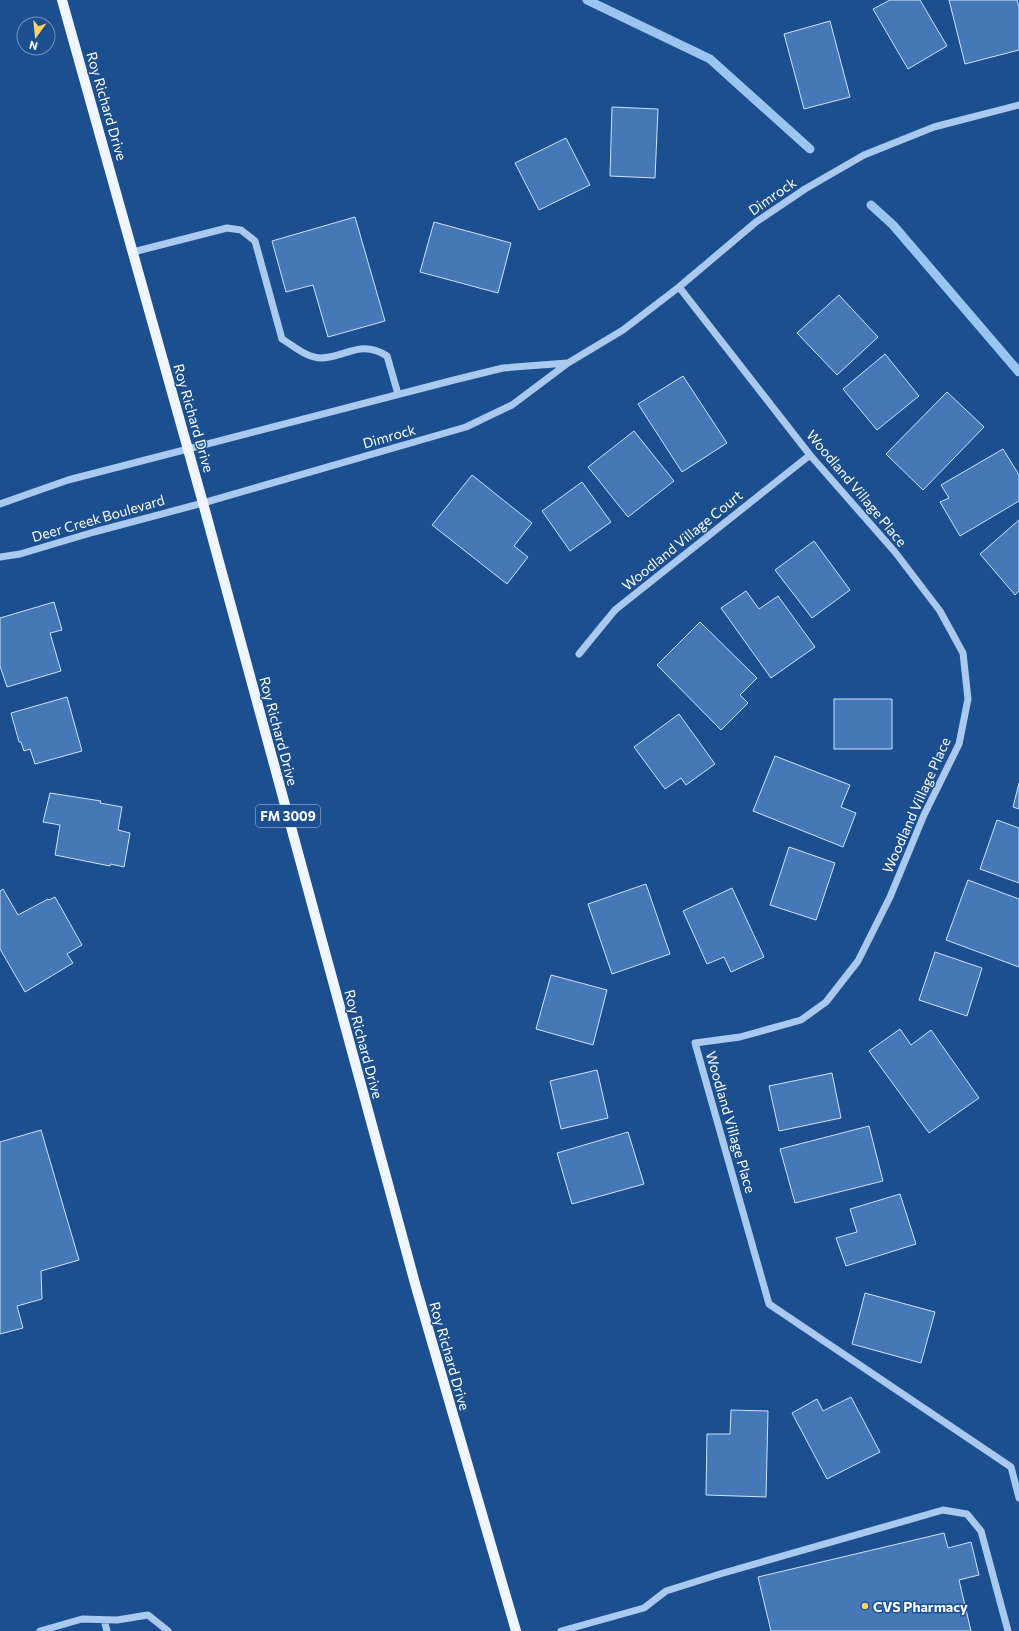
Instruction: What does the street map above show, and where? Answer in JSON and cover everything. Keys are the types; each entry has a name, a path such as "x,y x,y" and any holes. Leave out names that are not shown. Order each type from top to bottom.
{"main road":[{"name":"Roy Richard Drive","path":"62,0 188,448 416,1288 516,1631"}],"street":[{"name":"Dimrock","path":"203,503 466,427 512,405 568,363 623,330 679,287 756,222 805,189 864,155 934,127 1019,105"},
{"path":"133,252 227,228 241,230 254,241 282,339 308,355 321,358 360,349 378,350 387,356 398,394"},
{"name":"Woodland Village Place","path":"679,287 810,454 895,552 940,611 963,653 968,699 958,744 924,815 890,898 858,961 826,1002 801,1020 740,1037 695,1043 769,1304 1011,1467 1019,1498"},
{"name":"Dimrock","path":"188,448 502,368 568,363"},
{"path":"0,504 68,480 188,448"},
{"name":"Woodland Village Court","path":"579,654 614,610 810,454"},
{"name":"Deer Creek Boulevard","path":"0,558 20,554 94,532 203,503"},
{"path":"561,1631 644,1608 666,1591 943,1510 967,1514 981,1531 1008,1631"},
{"path":"40,1631 82,1619 117,1620 148,1615 168,1631"},
{"path":"104,1620 106,1631"}],"building":[{"path":"890,0 920,0 947,46 908,69 873,9"},
{"path":"949,0 1017,0 1019,7 1019,50 965,64"},
{"path":"830,21 850,97 804,109 784,34"},
{"path":"612,107 658,109 655,178 610,176"},
{"path":"566,138 590,185 539,210 515,163"},
{"path":"355,217 385,321 328,337 313,285 286,292 272,241"},
{"path":"434,222 511,243 498,293 420,272"},
{"path":"839,295 878,337 837,375 797,333"},
{"path":"885,354 919,396 877,430 843,389"},
{"path":"683,376 727,443 682,472 638,404"},
{"path":"947,392 984,427 923,490 886,454"},
{"path":"634,431 674,481 628,517 588,467"},
{"path":"1003,449 1019,475 1019,501 960,536 940,502 949,498 941,485"},
{"path":"472,475 532,523 514,546 528,557 507,584 432,525"},
{"path":"582,482 611,522 570,551 542,511"},
{"path":"1019,520 1019,591 1015,595 980,554"},
{"path":"814,541 850,590 812,618 775,570"},
{"path":"746,591 759,609 778,596 815,647 771,678 721,608"},
{"path":"54,602 62,630 50,633 61,671 7,687 0,666 0,618"},
{"path":"700,622 757,678 740,695 748,703 721,730 657,665"},
{"path":"67,697 82,751 35,764 30,749 24,751 21,742 19,742 11,713"},
{"path":"834,699 892,699 892,749 834,749"},
{"path":"679,714 715,764 686,785 681,778 665,789 634,747"},
{"path":"775,756 850,785 841,807 856,813 843,847 753,811"},
{"path":"1019,783 1019,809 1013,807"},
{"path":"50,793 101,801 100,803 122,807 118,830 130,833 124,867 111,864 110,866 55,855 60,825 43,822"},
{"path":"997,820 1019,828 1019,883 980,869"},
{"path":"789,847 835,863 816,920 770,905"},
{"path":"968,880 1019,899 1019,967 946,940"},
{"path":"646,884 670,954 612,974 588,904"},
{"path":"732,888 764,957 731,972 724,957 707,964 683,911"},
{"path":"3,889 18,915 48,899 49,900 55,897 82,945 67,954 73,963 25,992 0,949 0,891"},
{"path":"935,952 982,968 967,1016 919,1000"},
{"path":"551,975 607,990 593,1045 536,1029"},
{"path":"900,1029 911,1045 931,1030 979,1098 929,1133 869,1051"},
{"path":"597,1070 608,1118 561,1129 550,1081"},
{"path":"832,1073 841,1118 779,1131 769,1086"},
{"path":"869,1126 883,1181 795,1203 780,1149"},
{"path":"41,1130 79,1260 41,1271 42,1299 17,1306 23,1328 0,1334 0,1142"},
{"path":"628,1132 644,1184 572,1204 557,1153"},
{"path":"900,1194 916,1244 846,1266 836,1238 857,1232 850,1209"},
{"path":"865,1293 935,1312 921,1363 852,1344"},
{"path":"851,1397 880,1452 827,1479 792,1413 817,1399 823,1411"},
{"path":"731,1410 768,1411 766,1497 706,1495 707,1434 730,1434"},
{"name":"CVS Pharmacy","path":"944,1533 948,1548 971,1542 979,1575 959,1580 971,1631 771,1631 758,1577"}],"waterway":[{"path":"587,0 710,59 810,149"},
{"path":"871,205 893,225 1019,372"}],"place":[{"name":"CVS Pharmacy","path":"865,1606"}]}
